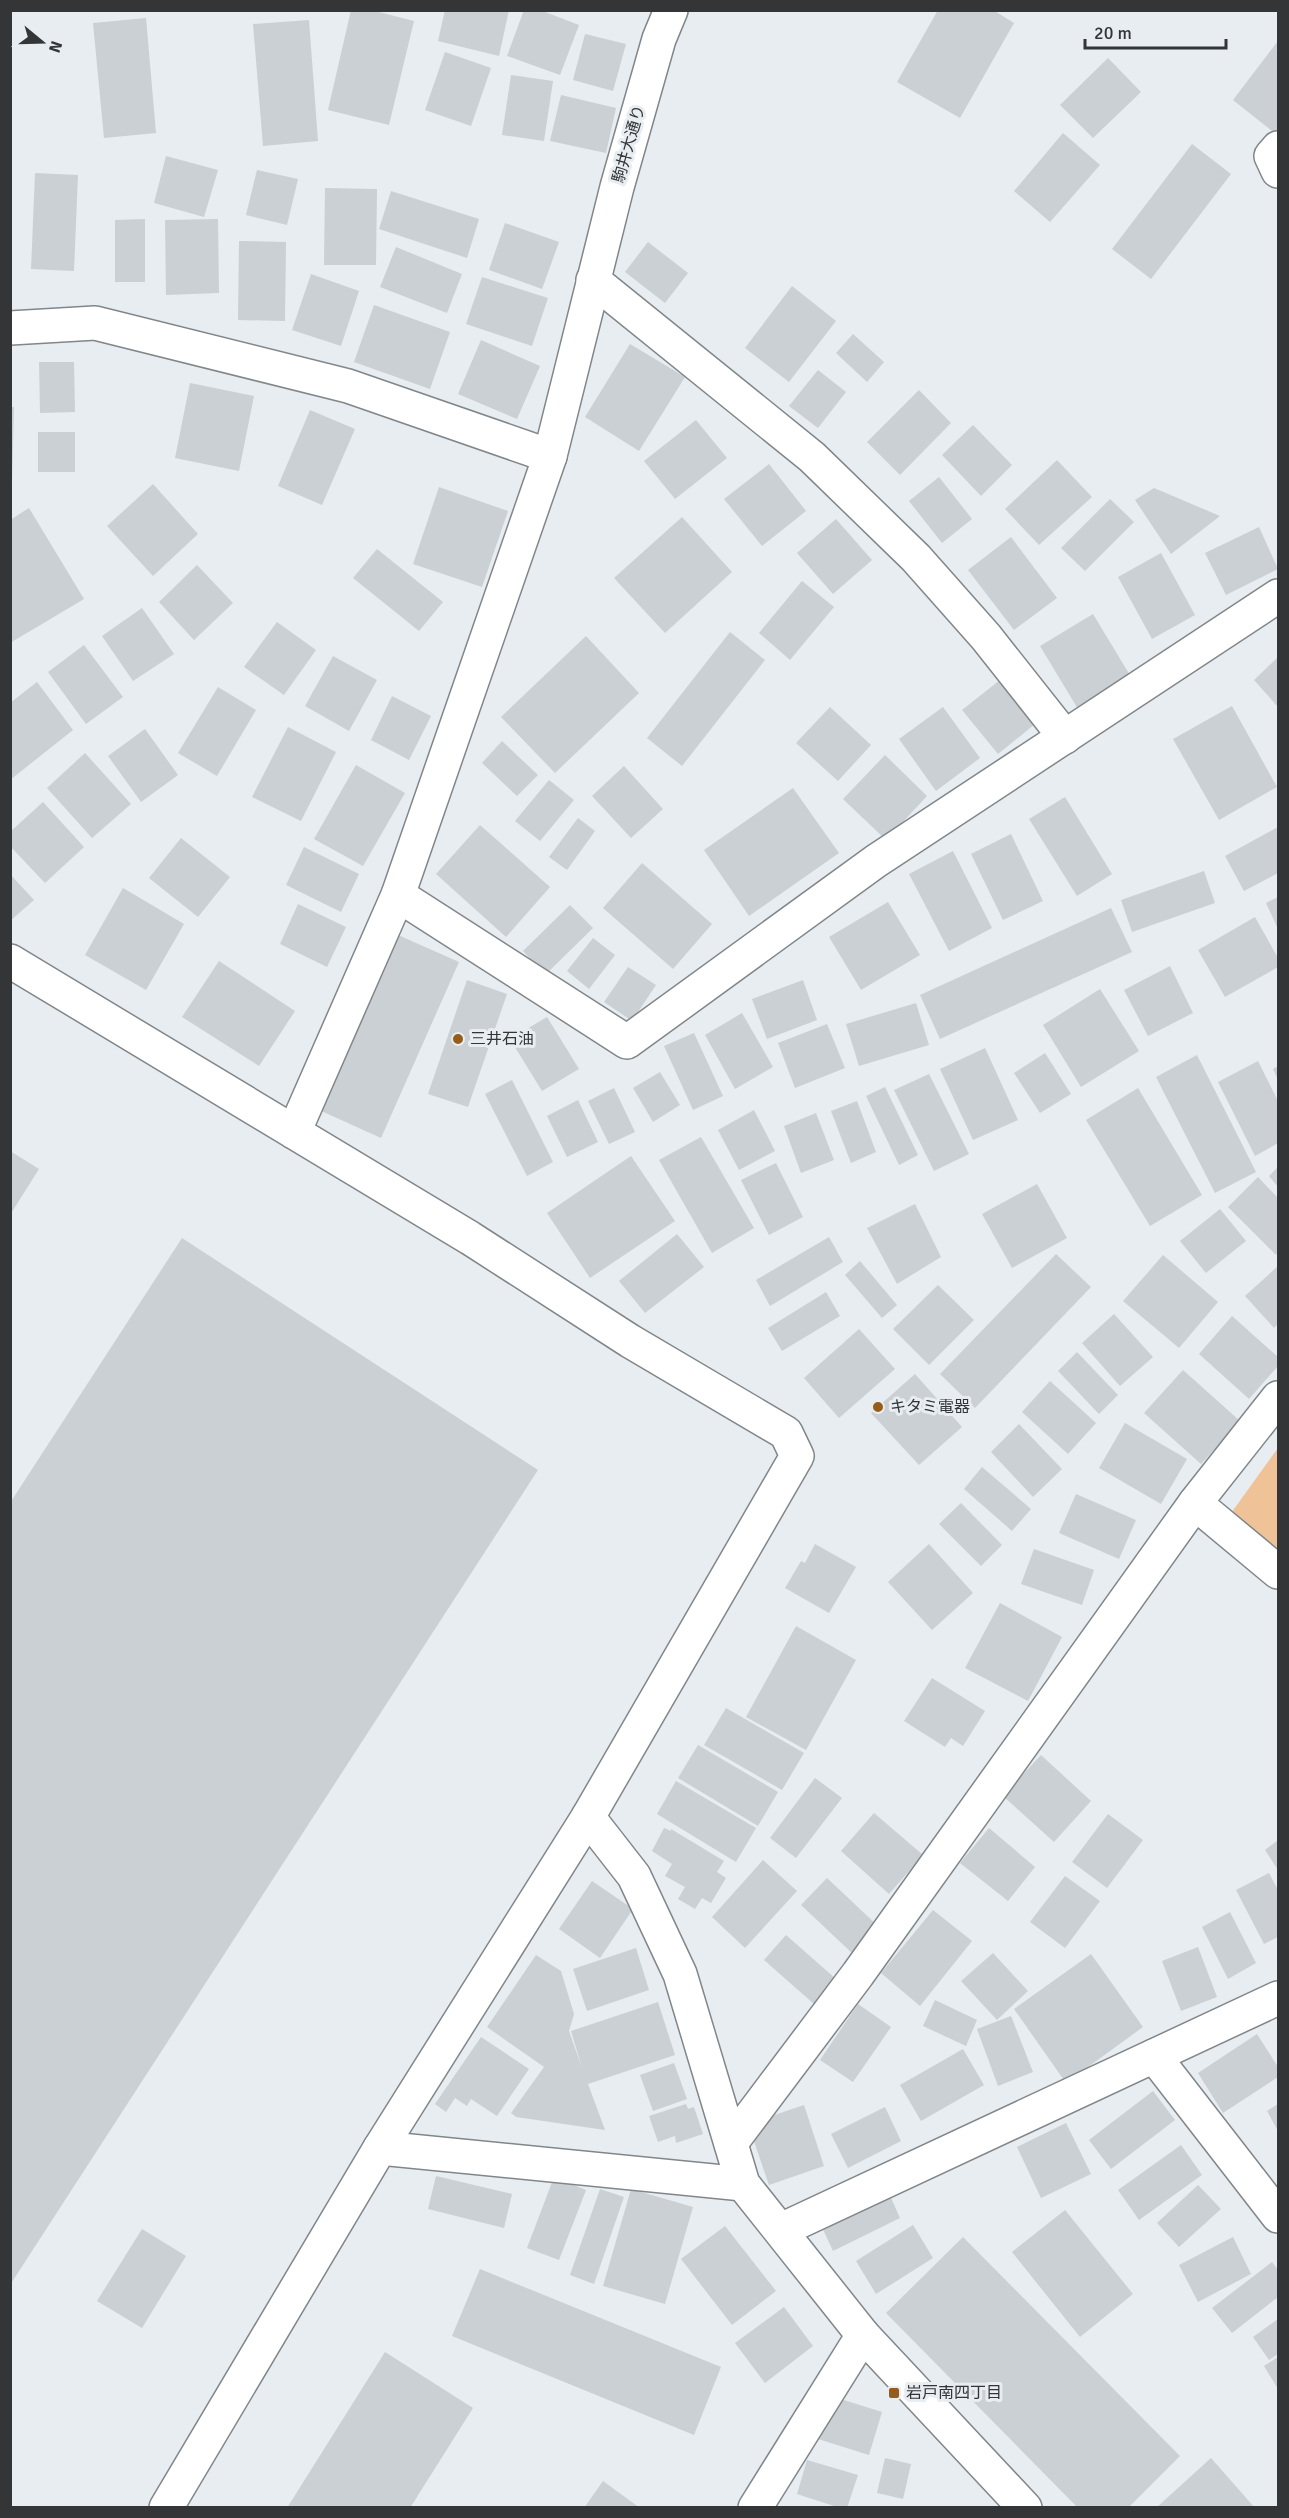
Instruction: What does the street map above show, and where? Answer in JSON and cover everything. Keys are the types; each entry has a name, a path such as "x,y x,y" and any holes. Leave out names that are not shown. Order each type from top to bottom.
{"street":[{"name":"駒井大通り","path":"294,1132 398,895 550,456 593,280 659,39 671,10"},
{"path":"1278,148 1271,156 1278,171"},
{"path":"593,280 812,457 916,558 986,637 1065,737"},
{"path":"10,328 95,323 348,386 550,456"},
{"path":"398,895 627,1042 876,861 1278,596"},
{"path":"10,961 470,1238 630,1341 786,1433 797,1456 588,1817 380,2148 166,2508"},
{"path":"731,2142 858,1974 1195,1503 1278,1398"},
{"path":"1195,1503 1278,1572"},
{"path":"588,1817 634,1876 680,1974 742,2184 863,2335 1025,2508"},
{"path":"781,2230 1278,1998"},
{"path":"1155,2056 1278,2216"},
{"path":"380,2148 742,2184"},
{"path":"755,2508 863,2335"}],"shaded area":[{"path":"1278,1448 1278,1558 1229,1516"}],"building":[{"path":"351,10 371,10 414,21 389,125 328,110"},
{"path":"445,10 509,10 499,56 438,41"},
{"path":"524,10 540,10 579,25 560,75 507,56"},
{"path":"938,10 993,10 1014,23 960,118 897,82"},
{"path":"146,18 156,133 104,138 93,23"},
{"path":"309,20 318,141 263,146 253,24"},
{"path":"585,34 626,44 613,91 573,80"},
{"path":"1278,41 1278,133 1277,135 1233,100"},
{"path":"445,52 491,68 471,126 425,110"},
{"path":"1108,58 1141,92 1093,138 1060,105"},
{"path":"511,75 553,81 544,141 502,135"},
{"path":"561,95 616,108 606,153 550,141"},
{"path":"1063,133 1100,165 1050,222 1014,191"},
{"path":"1192,144 1231,174 1151,279 1112,249"},
{"path":"166,156 218,170 204,217 154,203"},
{"path":"257,170 298,179 287,225 246,215"},
{"path":"35,173 78,175 74,271 31,269"},
{"path":"325,188 377,189 376,265 324,265"},
{"path":"391,191 479,219 467,258 379,229"},
{"path":"145,219 145,282 115,282 115,220"},
{"path":"218,219 219,293 166,295 165,220"},
{"path":"505,223 559,242 542,289 489,270"},
{"path":"239,241 286,242 285,321 238,320"},
{"path":"648,242 688,273 665,303 625,272"},
{"path":"396,247 462,274 447,313 380,287"},
{"path":"311,274 359,291 341,346 292,330"},
{"path":"482,277 548,298 532,346 466,324"},
{"path":"792,286 836,321 789,382 745,348"},
{"path":"374,305 450,332 430,389 354,362"},
{"path":"853,334 884,362 867,382 836,353"},
{"path":"481,340 540,366 517,419 458,394"},
{"path":"630,344 685,377 639,451 585,417"},
{"path":"39,362 74,362 75,412 40,413"},
{"path":"818,370 846,392 818,428 789,406"},
{"path":"190,383 254,396 239,471 175,458"},
{"path":"919,390 951,423 900,475 867,442"},
{"path":"10,407 14,407 12,484 10,484"},
{"path":"310,410 355,429 322,505 278,486"},
{"path":"696,420 727,458 675,499 644,461"},
{"path":"973,425 1012,465 981,496 942,455"},
{"path":"38,432 75,432 75,472 38,472"},
{"path":"1057,460 1092,497 1039,545 1005,509"},
{"path":"769,464 806,511 762,546 724,499"},
{"path":"939,477 972,519 942,543 909,501"},
{"path":"153,484 198,534 153,576 107,526"},
{"path":"439,487 508,511 482,587 413,564"},
{"path":"1154,488 1220,516 1171,554 1135,500"},
{"path":"1110,499 1134,522 1085,571 1061,548"},
{"path":"29,508 84,599 10,643 10,520"},
{"path":"682,517 732,572 665,633 614,578"},
{"path":"836,519 872,560 833,594 797,553"},
{"path":"1259,527 1278,569 1226,595 1205,553"},
{"path":"1011,537 1057,598 1014,630 968,570"},
{"path":"377,549 443,602 419,631 353,578"},
{"path":"1161,553 1195,615 1152,639 1118,577"},
{"path":"197,565 233,603 194,640 159,602"},
{"path":"802,581 834,607 790,660 759,633"},
{"path":"142,608 174,654 133,681 102,636"},
{"path":"1093,614 1131,677 1078,709 1040,646"},
{"path":"277,622 316,650 284,695 244,667"},
{"path":"730,632 765,660 682,766 647,738"},
{"path":"586,636 639,693 555,773 501,717"},
{"path":"84,645 123,697 86,724 48,672"},
{"path":"333,656 377,680 349,731 305,706"},
{"path":"1278,657 1278,707 1254,680"},
{"path":"1000,680 1035,724 998,754 962,710"},
{"path":"37,682 73,730 10,780 10,703"},
{"path":"218,687 256,710 217,776 178,753"},
{"path":"392,696 431,716 409,760 371,740"},
{"path":"1232,706 1277,787 1219,820 1173,739"},
{"path":"830,707 871,745 838,781 796,743"},
{"path":"943,707 980,758 936,791 899,739"},
{"path":"288,727 336,752 301,821 252,797"},
{"path":"145,729 178,775 141,802 108,756"},
{"path":"502,741 538,775 517,796 482,763"},
{"path":"85,753 131,804 92,838 47,788"},
{"path":"885,755 927,796 886,840 843,799"},
{"path":"356,765 405,793 363,866 314,839"},
{"path":"624,766 663,809 631,838 592,796"},
{"path":"549,780 574,800 540,841 515,821"},
{"path":"793,788 839,853 749,916 704,850"},
{"path":"1065,797 1112,874 1077,896 1029,819"},
{"path":"43,802 84,847 45,883 10,846 10,832"},
{"path":"578,818 595,831 567,870 549,857"},
{"path":"480,825 550,887 506,937 436,874"},
{"path":"1278,827 1278,873 1244,891 1225,856"},
{"path":"1011,834 1043,901 1003,920 971,854"},
{"path":"181,838 230,877 198,917 149,878"},
{"path":"304,847 359,874 341,912 286,885"},
{"path":"953,851 992,928 949,951 909,874"},
{"path":"642,863 712,924 673,969 603,908"},
{"path":"1204,871 1215,903 1132,932 1121,900"},
{"path":"10,874 34,900 10,921"},
{"path":"123,888 184,924 146,990 85,955"},
{"path":"1278,897 1278,929 1266,903"},
{"path":"888,902 920,955 861,990 829,937"},
{"path":"298,904 346,927 327,967 280,944"},
{"path":"570,905 593,928 545,975 523,951"},
{"path":"1111,908 1132,952 940,1039 920,995"},
{"path":"1255,917 1278,958 1278,967 1225,997 1198,950"},
{"path":"398,935 459,962 381,1138 319,1110"},
{"path":"593,938 615,955 589,989 567,971"},
{"path":"219,961 295,1011 259,1066 182,1017"},
{"path":"1170,966 1193,1013 1148,1036 1124,990"},
{"path":"628,967 656,985 632,1021 604,1002"},
{"path":"467,980 507,994 468,1107 428,1094"},
{"path":"803,980 817,1020 767,1039 752,999"},
{"path":"1100,989 1139,1051 1081,1087 1043,1025"},
{"path":"916,1003 929,1045 859,1066 846,1024"},
{"path":"742,1013 773,1067 735,1089 705,1035"},
{"path":"547,1017 579,1069 542,1091 510,1039"},
{"path":"827,1024 845,1068 795,1088 778,1043"},
{"path":"694,1033 723,1096 693,1110 664,1046"},
{"path":"985,1048 1018,1120 973,1140 940,1069"},
{"path":"1045,1053 1071,1094 1040,1113 1014,1073"},
{"path":"1197,1055 1256,1172 1215,1193 1156,1077"},
{"path":"1258,1061 1278,1101 1278,1143 1255,1156 1218,1082"},
{"path":"1278,1066 1278,1080 1273,1069"},
{"path":"660,1072 680,1105 653,1122 633,1088"},
{"path":"929,1074 969,1154 934,1171 894,1090"},
{"path":"512,1080 553,1162 527,1176 485,1094"},
{"path":"885,1087 918,1155 899,1165 866,1096"},
{"path":"614,1088 635,1132 609,1144 588,1101"},
{"path":"1138,1088 1202,1195 1150,1226 1086,1120"},
{"path":"578,1100 598,1142 567,1157 547,1116"},
{"path":"857,1101 876,1152 851,1163 831,1111"},
{"path":"754,1110 775,1151 739,1170 718,1130"},
{"path":"816,1113 834,1160 801,1173 784,1126"},
{"path":"701,1137 754,1228 712,1253 659,1160"},
{"path":"10,1151 39,1169 10,1215"},
{"path":"631,1156 675,1221 590,1278 547,1213"},
{"path":"776,1163 803,1217 769,1235 741,1180"},
{"path":"1278,1167 1278,1187 1269,1176"},
{"path":"1258,1177 1278,1198 1278,1252 1276,1255 1228,1207"},
{"path":"1037,1184 1067,1238 1012,1268 982,1214"},
{"path":"915,1204 941,1257 897,1284 867,1228"},
{"path":"1220,1209 1246,1241 1206,1273 1180,1241"},
{"path":"677,1234 704,1267 645,1313 619,1281"},
{"path":"829,1237 843,1262 770,1306 756,1280"},
{"path":"182,1238 538,1470 10,2285 10,1503"},
{"path":"1056,1254 1091,1287 975,1408 940,1374"},
{"path":"1163,1255 1218,1302 1179,1348 1123,1301"},
{"path":"860,1261 897,1305 882,1318 845,1275"},
{"path":"1278,1266 1278,1324 1274,1328 1245,1296"},
{"path":"938,1285 974,1320 929,1365 893,1329"},
{"path":"826,1292 840,1316 782,1351 768,1328"},
{"path":"1114,1314 1153,1357 1120,1386 1082,1343"},
{"path":"1232,1316 1278,1357 1278,1366 1249,1399 1199,1354"},
{"path":"859,1329 895,1369 839,1418 804,1378"},
{"path":"1077,1352 1118,1395 1099,1414 1058,1371"},
{"path":"1183,1370 1240,1421 1201,1464 1144,1413"},
{"path":"915,1374 962,1427 919,1465 871,1413"},
{"path":"1050,1381 1096,1423 1068,1454 1022,1412"},
{"path":"1125,1423 1187,1459 1161,1504 1099,1468"},
{"path":"1019,1424 1062,1469 1033,1497 991,1452"},
{"path":"982,1467 1031,1509 1012,1531 964,1489"},
{"path":"1076,1494 1136,1520 1119,1559 1059,1533"},
{"path":"961,1503 1002,1545 981,1566 939,1524"},
{"path":"815,1544 856,1567 829,1613 785,1588 801,1561 805,1563"},
{"path":"929,1544 973,1593 932,1630 888,1582"},
{"path":"1034,1549 1094,1570 1082,1605 1021,1584"},
{"path":"1000,1603 1062,1637 1028,1701 965,1668"},
{"path":"796,1626 856,1660 806,1750 746,1717"},
{"path":"932,1678 985,1711 963,1746 951,1738 945,1747 904,1721"},
{"path":"726,1708 804,1753 782,1790 704,1745"},
{"path":"698,1745 778,1792 758,1826 678,1778"},
{"path":"1041,1755 1091,1801 1054,1842 1003,1796"},
{"path":"815,1778 842,1798 796,1858 770,1838"},
{"path":"676,1781 756,1828 736,1862 657,1814"},
{"path":"874,1813 923,1855 889,1894 841,1851"},
{"path":"1108,1814 1143,1840 1107,1888 1072,1862"},
{"path":"664,1828 671,1831 671,1829 724,1861 717,1872 726,1878 711,1903 702,1898 695,1909 678,1899 685,1887 665,1876 672,1864 652,1851"},
{"path":"989,1828 1035,1867 1008,1901 960,1863"},
{"path":"1278,1840 1278,1870 1265,1850"},
{"path":"763,1860 797,1891 745,1948 712,1917"},
{"path":"1269,1873 1278,1890 1278,1937 1264,1944 1236,1890"},
{"path":"1065,1876 1100,1901 1065,1948 1030,1922"},
{"path":"827,1878 879,1927 853,1954 801,1905"},
{"path":"592,1881 633,1909 600,1958 559,1929"},
{"path":"933,1910 972,1941 920,2006 881,1973"},
{"path":"1230,1912 1256,1963 1228,1979 1202,1927"},
{"path":"786,1935 836,1979 814,2004 764,1960"},
{"path":"1198,1947 1217,1997 1181,2011 1162,1961"},
{"path":"636,1948 649,1990 587,2011 573,1969"},
{"path":"993,1953 1028,1991 997,2020 961,1981"},
{"path":"1091,1954 1143,2027 1066,2083 1014,2009"},
{"path":"536,1955 561,1971 574,2014 569,2031 582,2068 571,2031 658,2002 675,2055 588,2084 605,2130 516,2117 511,2113 544,2067 487,2027"},
{"path":"935,2000 977,2020 966,2046 923,2026"},
{"path":"858,2004 891,2027 853,2082 820,2060"},
{"path":"1011,2016 1033,2072 998,2086 977,2029"},
{"path":"1257,2034 1278,2067 1278,2077 1223,2113 1198,2073"},
{"path":"481,2037 529,2069 497,2116 471,2099 467,2106 455,2098 446,2112 435,2104"},
{"path":"963,2049 984,2085 921,2121 900,2085"},
{"path":"674,2063 687,2099 653,2111 640,2075"},
{"path":"1153,2091 1175,2120 1111,2169 1089,2140"},
{"path":"686,2104 688,2109 694,2107 703,2134 676,2143 675,2136 658,2142 649,2116"},
{"path":"1278,2104 1278,2131 1267,2111"},
{"path":"804,2105 824,2166 769,2185 748,2124"},
{"path":"885,2107 901,2141 848,2168 831,2134"},
{"path":"1066,2123 1091,2174 1041,2198 1017,2147"},
{"path":"1181,2145 1202,2175 1139,2220 1118,2190"},
{"path":"436,2176 512,2194 504,2228 428,2209"},
{"path":"554,2177 586,2190 559,2260 527,2248"},
{"path":"1198,2185 1221,2209 1179,2247 1157,2223"},
{"path":"600,2189 624,2197 594,2284 570,2275"},
{"path":"631,2189 693,2207 665,2304 603,2286"},
{"path":"887,2189 900,2218 833,2251 820,2223"},
{"path":"1065,2210 1133,2294 1080,2337 1012,2252"},
{"path":"913,2225 933,2258 876,2294 856,2261"},
{"path":"725,2226 776,2291 732,2325 681,2259"},
{"path":"142,2229 186,2256 142,2328 97,2301"},
{"path":"963,2237 1180,2456 1128,2508 1078,2508 886,2313"},
{"path":"1233,2237 1251,2274 1198,2302 1179,2265"},
{"path":"1272,2262 1278,2270 1278,2297 1232,2333 1212,2308"},
{"path":"480,2269 721,2367 694,2435 452,2336"},
{"path":"784,2307 813,2346 765,2383 735,2343"},
{"path":"1278,2319 1278,2354 1269,2360 1253,2337"},
{"path":"385,2352 473,2408 410,2508 287,2508"},
{"path":"1278,2357 1278,2389 1264,2366"},
{"path":"831,2396 882,2412 869,2455 818,2439"},
{"path":"885,2458 911,2464 903,2499 877,2493"},
{"path":"1211,2458 1255,2508 1156,2508"},
{"path":"807,2460 858,2475 847,2508 840,2508 797,2494"},
{"path":"603,2481 640,2508 584,2508"}],"place":[{"name":"三井石油","path":"458,1039"},
{"name":"キタミ電器","path":"878,1407"},
{"name":"岩戸南四丁目","path":"894,2393"}]}
